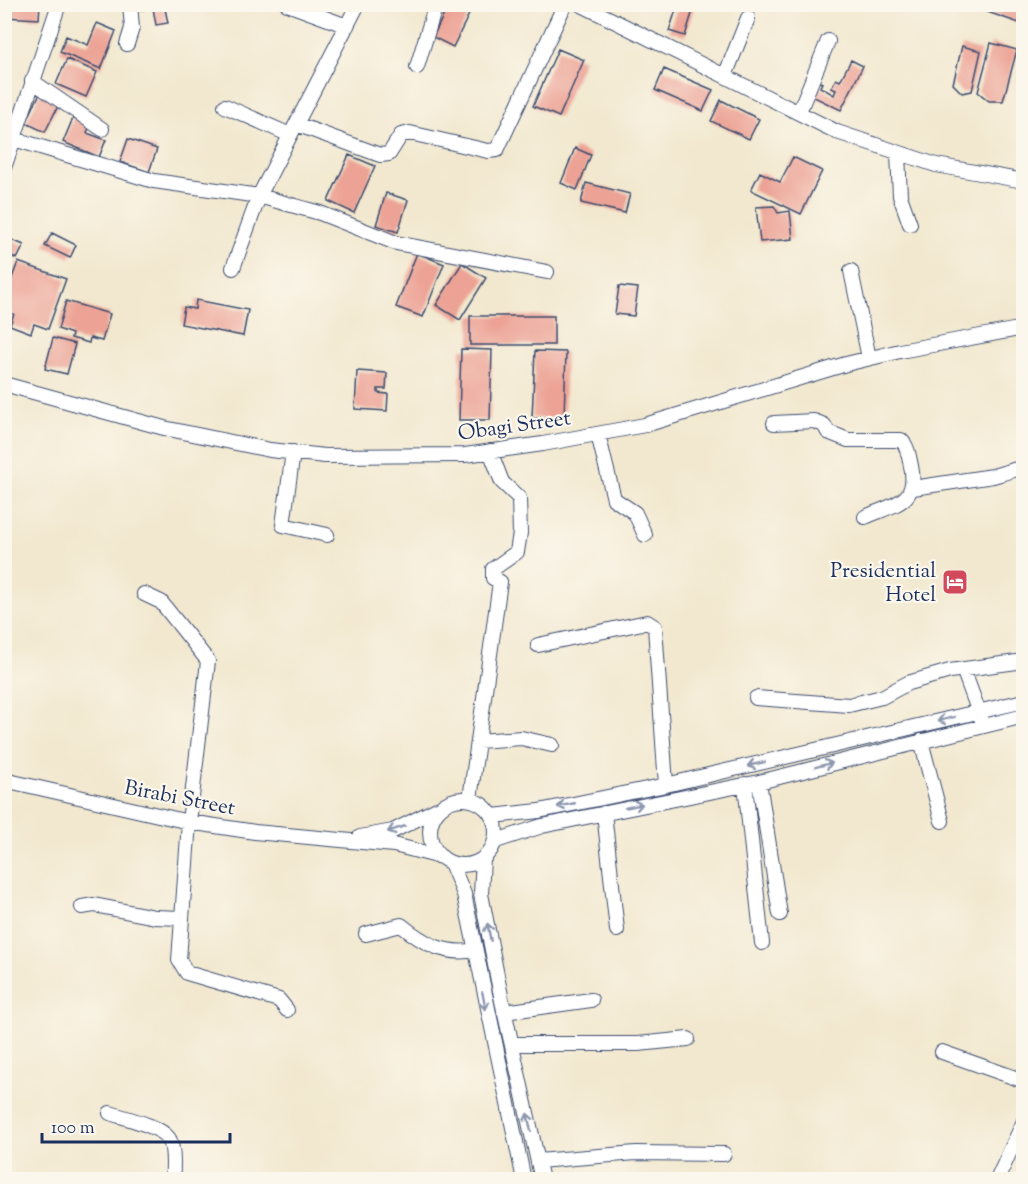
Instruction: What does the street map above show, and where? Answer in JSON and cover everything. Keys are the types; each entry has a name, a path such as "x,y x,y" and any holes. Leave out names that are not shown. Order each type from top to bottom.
{"street":[{"path":"4,168 9,137 32,81 59,4"},
{"path":"127,44 132,28 130,4"},
{"path":"287,4 347,26"},
{"path":"233,268 259,196 358,4"},
{"path":"417,67 436,4"},
{"path":"225,106 380,155 389,154 401,135 410,133 494,151 501,146 565,4"},
{"path":"580,4 837,132 897,154 936,165 1023,181"},
{"path":"725,76 748,18"},
{"path":"799,112 828,41"},
{"path":"32,81 102,129"},
{"path":"9,137 154,181 259,196 320,213 396,243 547,272"},
{"path":"897,154 900,196 910,224"},
{"path":"851,271 869,358"},
{"name":"Obagi Street","path":"4,384 164,428 293,452 325,456 384,457 490,451 645,425 869,358 1023,328"},
{"path":"774,423 814,421 824,425 828,432 848,440 901,440 906,444 913,488"},
{"path":"598,434 614,499 634,513 645,535"},
{"path":"470,799 500,582 493,578 493,569 517,552 520,533 519,498 502,482 490,451"},
{"path":"293,452 283,525 327,535"},
{"path":"865,517 902,501 913,488 993,476 1023,467"},
{"path":"144,594 161,602 208,661 189,822 179,960 187,973 279,1000 287,1010"},
{"path":"538,645 647,622 655,627 666,785"},
{"path":"756,698 849,705 882,697 908,683 963,669 1023,661"},
{"path":"963,669 979,710 982,726"},
{"path":"493,816 527,813 666,785 1023,701"},
{"path":"496,841 542,826 752,783 1023,716"},
{"path":"478,741 521,738 552,745"},
{"path":"921,741 942,821"},
{"name":"Birabi Street","path":"4,780 189,822 255,832 349,839"},
{"path":"752,783 780,914"},
{"path":"752,783 762,943"},
{"path":"459,799 470,799 483,805 493,816 497,832 496,841 483,859 473,864 446,860 394,845 349,839 393,831 416,822 459,799"},
{"path":"440,808 430,827 434,849 446,860 464,894 524,1179"},
{"path":"604,813 617,930"},
{"path":"483,859 481,894 504,1011 542,1179"},
{"path":"82,907 94,905 154,917 182,918"},
{"path":"366,934 401,925 426,943 449,952 475,950"},
{"path":"504,1011 591,1000"},
{"path":"512,1044 638,1044 687,1039"},
{"path":"942,1052 1023,1081"},
{"path":"111,1113 161,1131 169,1138 172,1149 173,1179"},
{"path":"997,1179 1023,1121"},
{"path":"538,1161 636,1153 724,1154"}],"building":[{"path":"4,4 40,4 39,19 4,17"},
{"path":"141,4 164,4 168,23 156,25 153,8 142,10"},
{"path":"449,4 474,4 453,47 433,37"},
{"path":"678,4 695,4 685,36 669,31"},
{"path":"967,4 1024,4 1022,24 967,5"},
{"path":"97,23 116,31 101,69 60,52 66,36 88,45"},
{"path":"991,43 1017,50 1003,101 989,101 978,92"},
{"path":"962,46 981,51 972,91 962,93 953,84"},
{"path":"558,49 584,60 559,117 533,106"},
{"path":"67,59 97,72 86,97 56,84"},
{"path":"851,60 863,66 841,110 810,95 817,81 822,83 820,87 834,95 836,90 831,88 836,79 840,81"},
{"path":"664,69 713,90 703,111 655,90"},
{"path":"40,93 60,102 45,132 26,123"},
{"path":"721,100 759,119 749,139 711,121"},
{"path":"73,118 90,125 87,133 106,140 99,157 63,142"},
{"path":"128,139 157,149 149,172 120,162"},
{"path":"575,148 591,155 577,190 561,183"},
{"path":"349,155 375,166 354,213 328,201"},
{"path":"793,157 822,171 801,214 751,190 760,172 780,182"},
{"path":"586,183 630,194 625,213 581,203"},
{"path":"386,193 408,200 398,232 376,225"},
{"path":"774,206 778,213 790,211 793,239 760,242 756,207"},
{"path":"52,233 76,245 70,258 45,246"},
{"path":"4,237 24,245 17,259 4,253"},
{"path":"417,253 444,264 423,317 396,307"},
{"path":"18,262 66,279 48,329 34,324 31,333 10,325 14,314 4,311 4,299"},
{"path":"462,263 486,278 460,320 436,305"},
{"path":"619,286 638,288 634,316 615,314"},
{"path":"196,300 248,310 243,336 181,324 184,307 195,309"},
{"path":"66,301 110,314 102,341 90,338 89,343 71,338 72,334 58,329"},
{"path":"470,316 554,316 554,345 470,345"},
{"path":"53,338 75,344 67,374 45,369"},
{"path":"461,349 492,350 490,420 459,420"},
{"path":"535,351 566,352 564,419 532,418"},
{"path":"357,371 387,373 386,389 378,389 378,393 388,394 387,411 355,409"}],"place":[{"name":"Presidential Hotel","path":"955,582"}]}
